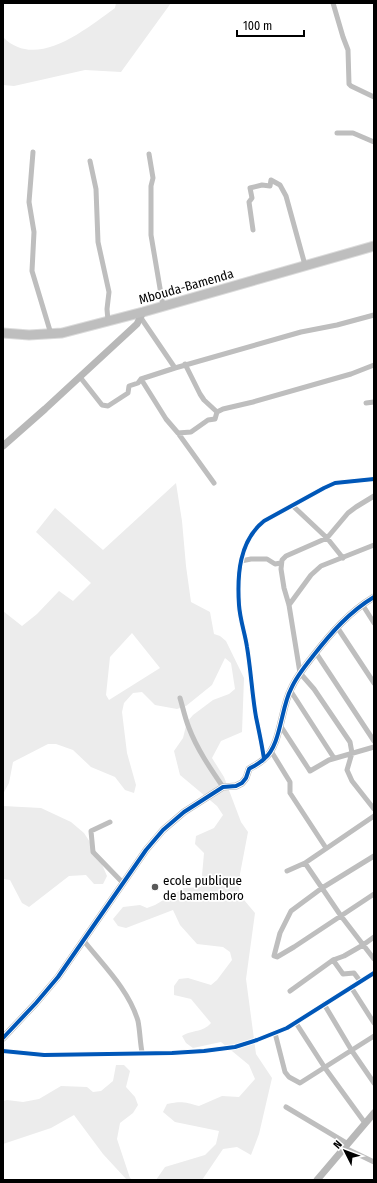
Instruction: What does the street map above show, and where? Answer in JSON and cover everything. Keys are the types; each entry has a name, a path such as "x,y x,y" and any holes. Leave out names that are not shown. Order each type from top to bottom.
{"highway":[{"name":"Mbouda-Bamenda","path":"3,333 29,335 62,333 108,321 142,315 163,306 374,246"}],"street":[{"path":"333,3 348,50 350,84 351,86 374,98"},
{"path":"337,133 353,133 374,142"},
{"path":"33,152 29,202 34,232 32,271 51,334"},
{"path":"149,154 153,178 151,186 151,235 163,306"},
{"path":"90,161 96,189 98,242 109,292 107,309 108,321"},
{"path":"253,230 249,208 249,202 252,198 250,188 262,185 270,186 271,180 280,185 286,196 304,265"},
{"path":"3,446 137,324 142,315 175,368"},
{"path":"80,377 102,405 108,406 128,393 130,386 138,383 141,379 185,364 301,332 374,315"},
{"path":"185,364 200,394 204,400 217,412"},
{"path":"178,433 191,432 208,420 215,419 217,412 222,409 253,402 351,374 374,365"},
{"path":"141,379 166,419 214,483"},
{"path":"366,403 374,402"},
{"path":"264,759 256,718 247,647 239,605 239,579 244,547 256,527 264,521 324,488 335,483 374,479"},
{"path":"374,496 356,506 348,513 327,538 288,554 283,558 281,563 284,588 289,605 300,672 314,689 350,742 352,753 348,760 347,770 352,781 374,809"},
{"path":"293,506 327,538 343,558"},
{"path":"289,605 315,571 325,564 374,546"},
{"path":"241,561 266,559 275,564 281,563"},
{"path":"3,1038 48,989 84,941 146,850 163,830 184,812 223,786 236,786 242,783 246,778 248,769 264,759 271,751 290,690 300,672 337,627 362,604 374,597"},
{"path":"362,604 374,623"},
{"path":"337,627 374,683"},
{"path":"316,653 374,741"},
{"path":"290,690 334,758"},
{"path":"180,698 189,728 212,771 223,786"},
{"path":"280,725 309,770 313,770 322,763 334,758 374,748"},
{"path":"271,751 290,782 290,793 326,848"},
{"path":"287,871 305,863 374,816"},
{"path":"110,822 91,831 93,852 123,883"},
{"path":"374,856 322,888 293,909 288,914 279,936 274,956 277,957 294,947 374,894"},
{"path":"305,863 341,916 374,959"},
{"path":"290,991 333,960 344,956 374,937"},
{"path":"84,941 117,980 124,992 138,1021 142,1052"},
{"path":"333,960 343,974 354,973 360,981"},
{"path":"3,1051 44,1055 188,1052 226,1048 246,1044 296,1023 351,986 374,973"},
{"path":"351,986 374,1023"},
{"path":"324,1004 374,1083"},
{"path":"296,1023 325,1068 365,1123"},
{"path":"275,1033 285,1072 289,1077 300,1083 374,1036"},
{"path":"286,1107 374,1162"},
{"path":"317,1180 374,1113"}],"shaded area":[{"path":"116,3 171,3 121,72 85,70 14,86 3,85 3,37 16,46 30,50 45,48 76,35 115,8"},
{"path":"176,483 182,521 191,602 210,612 214,634 220,636 226,641 244,678 242,732 221,741 212,758 224,777 241,822 248,832 240,874 239,894 255,913 246,979 256,1054 272,1078 259,1134 251,1155 237,1147 223,1149 202,1180 156,1180 165,1167 205,1155 216,1144 219,1131 175,1122 163,1112 167,1104 183,1102 199,1106 222,1096 239,1097 255,1079 249,1065 221,1042 193,1048 186,1043 182,1036 190,1032 201,1030 211,1023 191,999 174,995 174,986 179,979 188,978 211,985 217,980 232,960 230,952 223,947 197,944 180,925 173,910 126,928 118,926 113,919 123,907 140,905 147,908 184,888 201,887 204,853 195,844 196,836 214,828 223,815 217,806 180,775 174,751 183,738 187,722 193,715 213,700 229,694 235,689 231,663 225,658 212,685 186,706 177,709 155,705 142,692 133,693 124,703 122,712 127,753 136,785 134,793 125,790 115,777 91,767 73,750 56,744 48,744 13,762 9,783 3,794 3,611 22,626 37,614 59,591 73,601 91,583 36,532 55,508 103,550","holes":["132,633 160,668 109,700 106,695 110,657"]},
{"path":"3,806 41,808 71,822 84,833 97,853 107,876 103,884 94,884 86,875 69,876 29,907 22,903 10,880 3,879"},
{"path":"116,1065 124,1065 130,1071 126,1087 135,1097 138,1105 133,1113 120,1123 117,1139 130,1178 133,1180 127,1180 103,1154 74,1115 51,1128 3,1144 3,1101 23,1102 39,1099 61,1086 87,1087 93,1092 101,1091 113,1081"}],"cycle path":[{"path":"264,759 253,700 248,656 240,616 238,594 239,571 245,548 249,538 264,521 324,488 335,483 374,479"},
{"path":"3,1038 58,977 146,850 163,830 184,812 223,787 236,786 242,783 246,778 249,769 261,762 270,753 277,736 288,697 298,676 334,631 356,609 374,597"},
{"path":"3,1051 44,1055 172,1053 235,1047 287,1028 374,973"}],"place":[{"name":"ecole publique de bamemboro","path":"155,887"}]}
